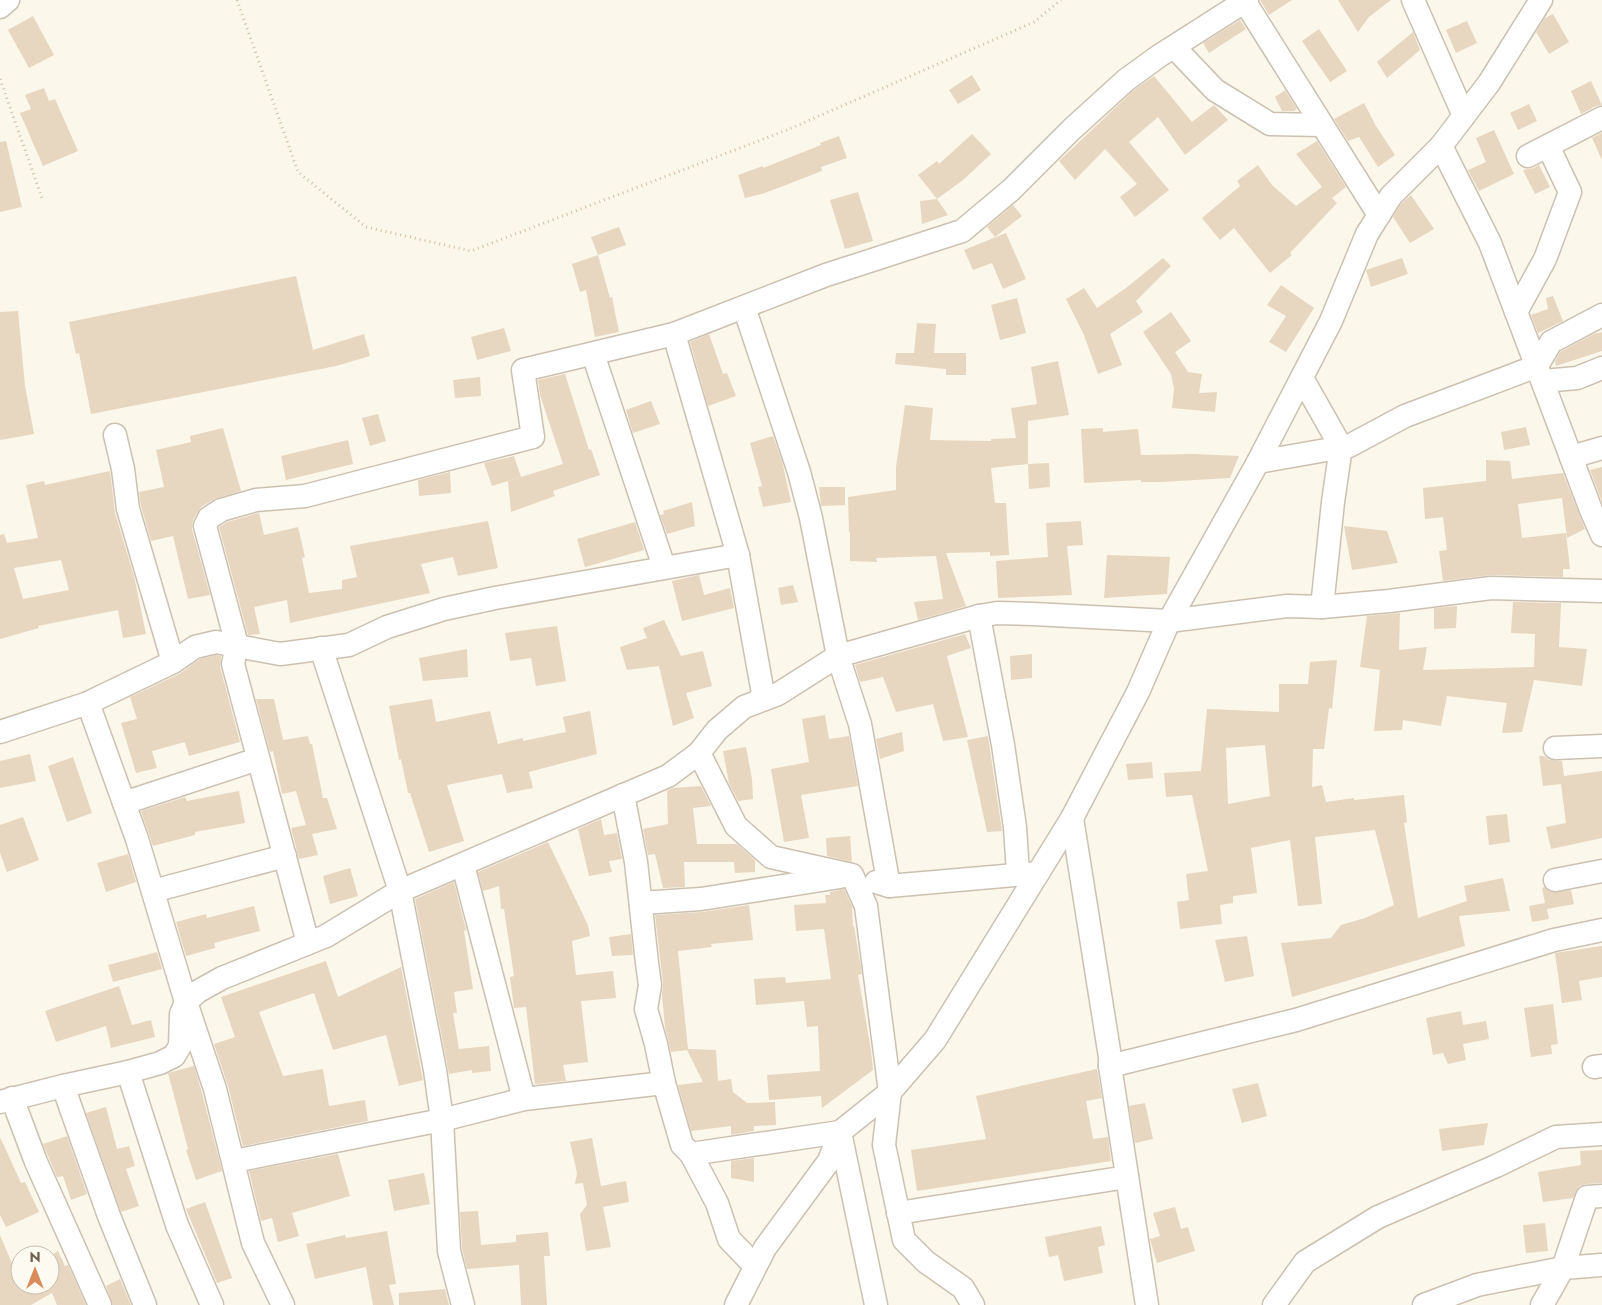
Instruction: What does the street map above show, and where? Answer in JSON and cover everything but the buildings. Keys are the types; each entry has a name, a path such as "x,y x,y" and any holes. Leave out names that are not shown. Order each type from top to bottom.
{"street":[{"path":"0,7 8,0"},
{"path":"1413,0 1464,116"},
{"path":"691,1154 840,1132 890,1092 935,1040 1028,873 1072,818 1138,692 1169,621 1258,462 1331,321 1367,234 1391,196 1441,146 1489,83 1540,0"},
{"path":"308,943 232,664 237,645 205,526 209,518 222,510 256,500 305,496 533,437 523,370 674,334 826,275 962,230 1011,190 1070,130 1126,80 1246,1 1379,215"},
{"path":"1174,47 1215,90 1270,124 1322,125"},
{"path":"1528,156 1602,118"},
{"path":"1441,146 1490,243 1571,457 1597,509 1602,535"},
{"path":"1516,312 1545,259 1570,192 1548,146"},
{"path":"744,307 799,472 816,540 838,656 860,724 889,886"},
{"path":"1540,373 1551,342 1602,315"},
{"path":"674,334 738,555 764,699"},
{"path":"594,354 664,567"},
{"path":"1258,462 1349,446 1405,416 1540,373 1577,378 1602,368"},
{"path":"1302,378 1341,447 1322,607"},
{"path":"115,435 123,469 128,509 173,662"},
{"path":"1571,457 1602,448"},
{"path":"0,732 88,703 173,662 195,647 216,642 280,654 349,645 387,627 444,609 495,598 738,555"},
{"path":"100,1305 6,1100 128,1072 160,1063 174,1056 180,1046 181,1014 186,1002 197,992 222,978 326,936 400,891 668,776 699,753 717,730 744,707 778,694 838,656 979,616 997,613 1169,621 1287,606 1322,607 1389,601 1491,588 1602,590"},
{"path":"979,616 1006,763 1015,827 1028,873"},
{"path":"321,648 400,891 435,1070 442,1120 449,1251 463,1305"},
{"path":"88,703 137,839 186,1002 216,1089 253,1243 279,1304"},
{"path":"1555,748 1602,746"},
{"path":"699,753 736,826 771,857 852,875 889,886 1028,873"},
{"path":"124,803 258,759"},
{"path":"623,796 636,862 650,985 646,1009 664,1083 682,1145 691,1154 717,1204 729,1240 755,1266"},
{"path":"1072,818 1147,1305"},
{"path":"153,891 285,856"},
{"path":"463,865 524,1098"},
{"path":"1555,880 1602,871"},
{"path":"641,903 701,899 852,875"},
{"path":"852,875 866,906 890,1092 884,1145 904,1240 926,1262 963,1288 972,1305"},
{"path":"1110,1066 1296,1020 1554,940 1602,930"},
{"path":"128,1072 177,1225 212,1305"},
{"path":"234,1161 442,1120 524,1098 664,1083"},
{"path":"63,1086 109,1216 145,1305"},
{"path":"736,1305 765,1248 829,1161 840,1132"},
{"path":"840,1132 876,1305"},
{"path":"1274,1305 1305,1262 1378,1217 1496,1166 1556,1136 1602,1134"},
{"path":"898,1213 1127,1177"},
{"path":"1542,1305 1563,1268 1587,1197 1602,1196"},
{"path":"1424,1305 1477,1285 1563,1268 1602,1265"}],"path":[{"path":"237,0 298,172 366,227 471,251 786,130 1034,22 1061,0"},
{"path":"0,79 42,198"}]}
